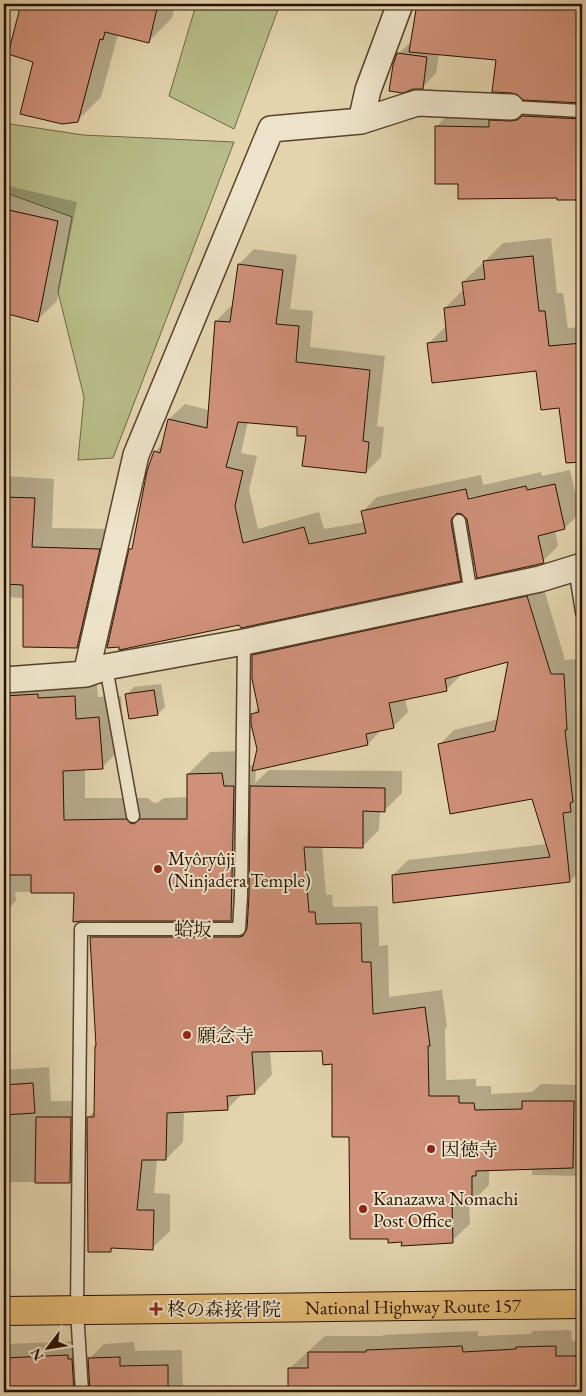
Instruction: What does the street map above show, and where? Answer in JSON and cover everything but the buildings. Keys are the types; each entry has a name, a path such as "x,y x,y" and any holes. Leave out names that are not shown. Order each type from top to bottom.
{"highway":[{"name":"National Highway Route 157","path":"4,1311 582,1304"}],"street":[{"path":"361,121 368,90 400,4"},
{"path":"96,670 136,455 271,129 361,121 417,103 511,108"},
{"path":"4,680 96,670 244,642 540,579 579,567"}],"lane":[{"path":"511,108 582,111"},
{"path":"459,521 471,594"},
{"path":"579,567 582,612"},
{"name":"蛤坂","path":"82,1392 77,1311 81,929 238,929 241,896 244,642"},
{"path":"96,670 133,816"}],"green space":[{"path":"190,4 280,4 234,129 169,96 195,8"},
{"path":"4,123 83,135 234,142 113,458 78,460 84,397 58,292 72,217 4,192"}],"place":[{"name":"Myôryûji (Ninjadera Temple)","path":"158,869"},
{"name":"願念寺","path":"187,1035"},
{"name":"因徳寺","path":"431,1149"},
{"name":"Kanazawa Nomachi Post Office","path":"363,1209"},
{"name":"柊の森接骨院","path":"156,1309"}]}
